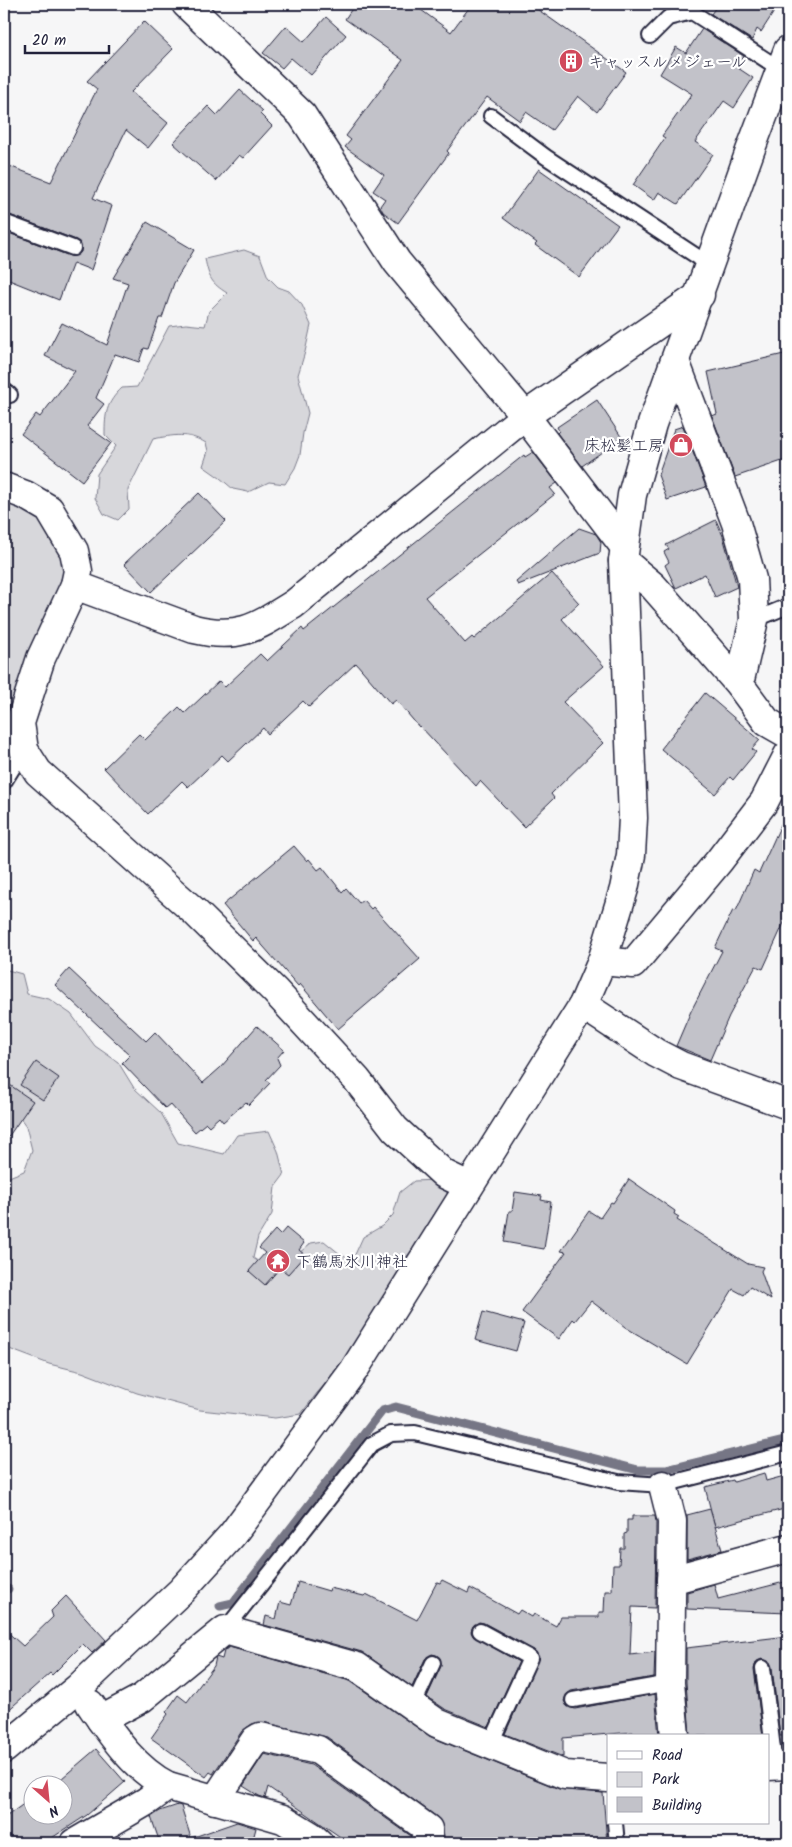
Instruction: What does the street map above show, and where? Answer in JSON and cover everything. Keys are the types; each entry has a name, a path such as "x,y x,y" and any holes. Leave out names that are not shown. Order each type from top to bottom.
{"street":[{"path":"186,4 302,116 397,262 525,416 624,553 739,684 767,722 788,734"},
{"path":"4,1749 78,1688 181,1590 232,1535 354,1370 583,1005 602,961 624,889 631,854 633,818 624,553 632,495 652,424 784,60"},
{"path":"75,585 194,629 213,634 232,634 264,623 294,604 525,416 700,295"},
{"path":"675,361 736,523 752,578 754,620 739,684"},
{"path":"4,487 25,495 48,509 74,551 78,571 75,585 41,658 20,723 24,750 38,772 195,912 275,991 357,1080 395,1129 444,1174 469,1186"},
{"path":"602,961 633,964 719,861 764,802 788,755"},
{"path":"583,1005 656,1054 681,1066 788,1105"},
{"path":"663,1485 672,1521 670,1683 675,1734"},
{"path":"672,1580 788,1548"},
{"path":"101,1720 142,1698 225,1630 357,1666 437,1723 565,1775 607,1778"},
{"path":"78,1688 111,1736 153,1779 168,1786 284,1819 320,1843"},
{"path":"215,1800 255,1740 260,1737 318,1750 428,1829 429,1838 424,1843"},
{"path":"75,1843 147,1801 168,1786"}],"lane":[{"path":"650,36 668,18 692,12 784,60"},
{"path":"491,116 546,156 710,265"},
{"path":"4,222 73,248"},
{"path":"754,620 788,606"},
{"path":"4,782 24,750"},
{"path":"225,1630 372,1444 391,1434 415,1433 618,1482 663,1485 788,1453"},
{"path":"480,1631 530,1658 491,1744"},
{"path":"413,1706 434,1663"},
{"path":"763,1668 777,1766"},
{"path":"573,1700 670,1683"},
{"path":"615,1824 617,1843"}],"green space":[{"path":"244,250 260,256 268,277 278,287 289,291 302,305 311,325 298,375 308,413 300,455 295,468 285,484 269,482 248,492 233,489 203,466 208,451 206,443 193,437 180,435 153,439 128,490 129,509 118,520 104,514 95,498 97,474 116,446 105,435 105,421 110,404 122,388 137,387 169,326 186,324 205,326 209,311 227,293 217,286 212,279 205,259"},
{"path":"4,497 42,516 63,550 65,575 33,642 9,712 4,757"},
{"path":"4,969 22,974 27,994 49,999 71,1014 95,1046 118,1062 134,1088 161,1113 178,1143 224,1154 237,1135 269,1131 278,1151 284,1175 275,1187 272,1214 258,1237 253,1258 267,1267 293,1258 311,1243 324,1241 340,1254 353,1259 363,1237 382,1226 393,1215 400,1192 414,1181 436,1180 447,1188 447,1202 430,1231 406,1257 397,1283 351,1356 317,1393 301,1414 275,1418 200,1410 137,1393 82,1372 49,1364 4,1347 4,1179 24,1171 32,1150 26,1126 13,1108 4,1079"}],"building":[{"path":"355,4 413,4 451,32 472,4 530,4 626,72 597,112 578,96 552,130 526,112 520,121 487,97 447,151 449,153 398,223 383,212 380,206 385,199 373,191 384,175 345,147 351,140 346,136 403,60 345,19"},
{"path":"718,4 779,4 761,32 757,29 752,40 711,14"},
{"path":"326,17 346,35 311,75 291,58 282,68 263,53 286,26 304,42"},
{"path":"144,21 173,49 131,92 168,123 148,148 126,130 93,198 112,206 91,270 73,263 59,300 4,278 4,231 70,256 75,256 81,252 81,246 76,240 4,213 4,164 51,182 97,89 87,81"},
{"path":"702,29 744,56 738,68 753,78 734,108 724,101 695,142 713,154 678,204 659,192 654,200 633,185 665,138 662,136 692,94 660,74 676,47 686,53"},
{"path":"240,90 263,111 260,114 272,126 243,158 239,155 216,181 173,143 208,106 217,115"},
{"path":"539,169 618,225 579,277 535,245 537,243 503,218"},
{"path":"147,222 194,250 174,283 162,318 159,318 148,349 144,348 139,362 115,354 96,398 104,404 87,426 111,443 82,481 21,434 36,414 40,417 75,371 45,356 62,323 107,345 128,283 113,278"},
{"path":"788,353 788,459 735,477 712,416 717,414 708,372"},
{"path":"597,400 622,438 582,466 557,433 559,431 557,427"},
{"path":"683,426 706,487 667,500 658,475 674,429"},
{"path":"533,452 557,483 550,488 555,494 425,597 465,643 472,637 474,639 552,573 579,603 562,619 604,666 563,702 603,743 551,794 554,798 524,827 480,781 476,786 419,727 396,700 391,704 356,663 309,707 303,701 268,734 263,728 228,761 222,755 188,787 182,781 148,814 104,768 139,734 145,740 179,707 185,713 219,681 225,687 260,654 267,661 302,628 304,631 524,455 525,457"},
{"path":"199,493 226,521 151,592 124,564"},
{"path":"716,520 723,536 737,587 715,597 705,574 676,588 665,565 669,562 664,552 669,549 666,545"},
{"path":"579,528 596,534 601,542 600,553 518,585 516,582"},
{"path":"705,693 760,740 752,749 756,752 733,780 730,777 715,794 661,749"},
{"path":"788,809 788,914 763,969 756,966 729,1016 710,1060 676,1046 691,1011 722,951 715,948 733,910 736,911 754,870 759,873"},
{"path":"294,846 318,870 322,867 342,892 346,888 359,903 363,900 371,909 373,907 420,959 338,1029 300,984 298,986 256,938 253,941 223,905"},
{"path":"69,969 146,1041 155,1032 203,1083 220,1068 257,1026 284,1050 277,1058 280,1065 266,1080 270,1083 249,1105 246,1102 223,1122 219,1117 209,1126 206,1123 195,1132 170,1104 165,1108 122,1063 130,1055 55,985"},
{"path":"36,1062 59,1078 43,1100 20,1085"},
{"path":"4,1081 33,1101 4,1143"},
{"path":"629,1179 675,1211 674,1214 679,1217 677,1220 748,1264 763,1267 761,1271 771,1300 750,1287 744,1295 733,1289 687,1364 625,1327 591,1301 575,1321 573,1319 559,1339 522,1312 566,1252 561,1251 589,1211 600,1218"},
{"path":"515,1192 542,1196 541,1200 551,1202 544,1249 504,1242 509,1211 512,1211"},
{"name":"下鶴馬氷川神社","path":"286,1228 304,1243 299,1250 305,1255 288,1274 280,1268 265,1285 249,1271 265,1253 259,1248 275,1230 280,1235"},
{"path":"483,1312 524,1323 516,1351 475,1340"},
{"path":"764,1473 766,1481 788,1475 788,1508 715,1527 705,1487 733,1480 734,1482"},
{"path":"710,1509 722,1550 687,1559 687,1515"},
{"path":"632,1516 655,1516 656,1523 655,1608 632,1607 630,1655 655,1652 654,1677 571,1691 567,1694 564,1701 567,1706 575,1709 655,1694 659,1734 633,1734 633,1732 563,1738 563,1757 505,1734 539,1657 534,1650 484,1623 479,1622 473,1626 471,1632 473,1636 519,1662 489,1727 445,1709 427,1697 441,1666 440,1658 436,1655 432,1654 425,1659 412,1687 362,1652 264,1625 266,1616 276,1619 280,1602 291,1605 298,1582 329,1591 330,1588 364,1596 366,1594 417,1620 437,1582 440,1583 442,1580 468,1593 470,1588 517,1614 520,1610 532,1617 534,1614 556,1626 561,1617 599,1617 599,1612 604,1612 605,1591 612,1591 613,1565 619,1565 620,1548 624,1548 624,1534 627,1533 627,1520 632,1520"},
{"path":"788,1581 788,1613 687,1609 687,1592 714,1584 718,1599"},
{"path":"66,1596 106,1640 92,1653 83,1644 52,1675 50,1673 4,1714 4,1629 23,1646 53,1617 51,1611"},
{"path":"788,1636 788,1736 780,1736 772,1667 770,1662 762,1659 757,1661 754,1669 763,1734 690,1734 686,1682 686,1648"},
{"path":"229,1647 350,1681 431,1737 559,1789 603,1793 607,1843 444,1843 443,1827 437,1817 327,1737 263,1722 252,1724 242,1731 213,1774 210,1772 206,1777 151,1738 168,1714 166,1712 178,1695 187,1702 214,1666 216,1657 222,1659 224,1651"},
{"path":"96,1749 125,1782 87,1815 44,1843 4,1843 4,1818 22,1805 22,1824 72,1824 72,1774 67,1774"},
{"path":"264,1754 311,1765 411,1836 409,1843 349,1843 268,1787 265,1798 259,1796 243,1786"},
{"path":"178,1805 181,1806 191,1838 237,1822 256,1828 252,1843 160,1843 151,1817 160,1811"}],"waterway":[{"path":"220,1606 233,1603 382,1411 396,1407 638,1470 666,1470 788,1440"},
{"path":"4,1588 8,1589"}],"place":[{"name":"キャッスルメジェール","path":"571,61"},
{"name":"床松髪工房","path":"681,445"},
{"name":"下鶴馬氷川神社","path":"278,1261"}]}
